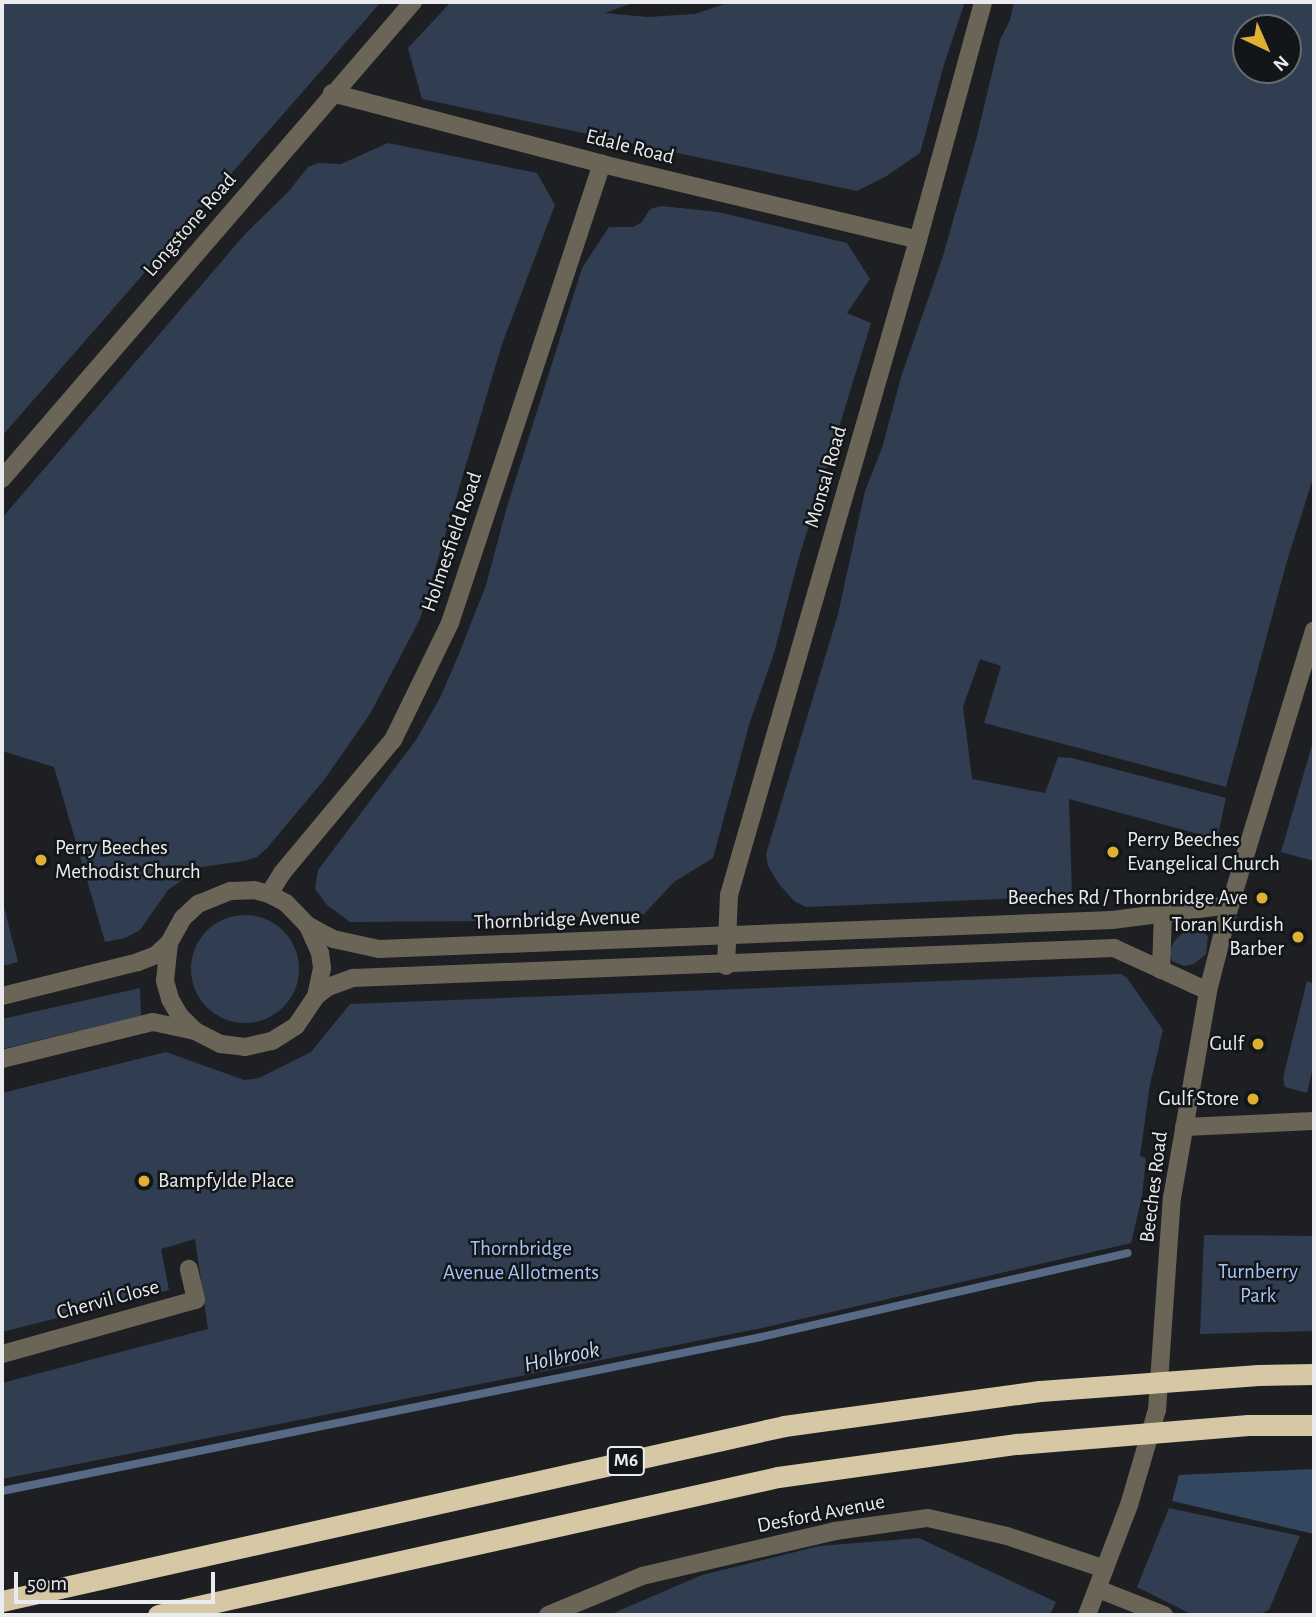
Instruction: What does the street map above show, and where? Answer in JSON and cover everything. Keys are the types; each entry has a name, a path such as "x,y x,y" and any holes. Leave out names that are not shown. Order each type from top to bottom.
{"highway":[{"name":"M6","path":"2,1601 784,1426 1040,1391 1258,1375 1314,1374"},
{"name":"M6","path":"158,1615 778,1477 1017,1444 1248,1425 1314,1425"}],"street":[{"name":"Longstone Road","path":"2,479 413,2"},
{"name":"Monsal Road","path":"726,966 725,937 729,895 918,240 983,2"},
{"name":"Edale Road","path":"332,93 602,164 918,240"},
{"name":"Holmesfield Road","path":"270,894 282,873 393,740 450,623 602,164"},
{"name":"Beeches Road","path":"1087,1615 1129,1505 1157,1410 1172,1198 1208,991 1230,905 1311,650 1314,631"},
{"name":"Thornbridge Avenue","path":"2,996 138,962 156,955 169,943 183,918 214,896 232,891 254,890 270,894 298,912 307,925 333,939 379,949 1112,920 1230,905"},
{"path":"1161,970 1163,914"},
{"path":"307,925 320,953 321,975 317,996"},
{"path":"169,943 165,981 170,999 180,1016 195,1031"},
{"path":"2,1059 153,1022 195,1031 221,1044 245,1047 272,1041 296,1026 317,996 340,981 353,978 726,966 1114,948 1208,991"},
{"path":"1184,1127 1314,1121"},
{"name":"Chervil Close","path":"2,1354 196,1300 189,1269"},
{"name":"Desford Avenue","path":"548,1615 642,1576 835,1531 928,1518 1007,1536 1105,1569"},
{"path":"1098,1589 1164,1615"}],"green space":[{"path":"2,2 381,2 2,436"},
{"path":"451,2 636,2 604,13 648,17 695,14 730,2 965,2 943,68 920,153 885,177 857,191 422,99 408,48"},
{"path":"1014,2 1314,2 1314,475 1287,561 1226,787 984,723 1001,666 980,659 963,707 972,779 1045,793 1058,757 1072,758 1226,798 1217,839 1069,799 1072,896 806,907 794,901 779,884 768,866 766,854 838,614 865,491 882,448 902,374 943,256 976,140 1000,40 1010,20"},
{"path":"388,143 537,173 555,205 502,344 420,619 370,714 324,780 267,848 257,857 244,861 201,867 168,890 140,930 125,938 105,942 54,767 2,751 2,518 246,233 289,191 308,167 318,163 341,164"},
{"path":"661,206 718,212 847,243 870,279 847,313 871,323 798,561 774,653 750,722 713,858 674,882 644,914 486,921 350,922 327,905 315,889 318,870 416,740 440,698 486,585 506,510 582,268 609,227 633,227 642,222 650,209"},
{"path":"1314,738 1314,861 1281,852"},
{"path":"2,899 18,962 2,966"},
{"path":"245,915 266,919 283,931 295,948 299,969 295,990 283,1007 266,1019 245,1023 224,1019 207,1007 195,990 191,969 195,948 207,931 224,919"},
{"path":"1201,930 1208,936 1206,954 1194,964 1184,966 1172,961 1169,952 1174,941 1183,933"},
{"name":"Thornbridge Avenue Allotments","path":"1121,974 1127,978 1163,1030 1150,1084 1140,1156 1146,1158 1142,1196 1131,1243 762,1328 2,1479 2,1383 208,1329 195,1239 161,1249 169,1290 2,1332 2,1093 166,1052 244,1080 259,1078 311,1052 350,1004"},
{"path":"1307,981 1314,984 1314,1063 1307,1093 1285,1087 1283,1078"},
{"path":"140,988 141,1016 2,1049 2,1019"},
{"name":"Turnberry Park","path":"1204,1235 1314,1236 1314,1331 1200,1334"},
{"path":"1169,1508 1300,1536 1269,1610 1258,1615 1193,1615 1137,1587"},
{"path":"919,1538 1056,1602 1050,1615 609,1615 702,1575 819,1546"}],"shaded area":[{"path":"1314,1469 1314,1534 1172,1501 1179,1475"}],"waterway":[{"name":"Holbrook","path":"2,1491 761,1337 1127,1253"}],"place":[{"name":"Perry Beeches Evangelical Church","path":"1113,852"},
{"name":"Perry Beeches Methodist Church","path":"41,860"},
{"name":"Beeches Rd / Thornbridge Ave","path":"1262,898"},
{"name":"Toran Kurdish Barber","path":"1298,937"},
{"name":"Gulf","path":"1258,1044"},
{"name":"Gulf Store","path":"1253,1099"},
{"name":"Bampfylde Place","path":"144,1181"}]}
